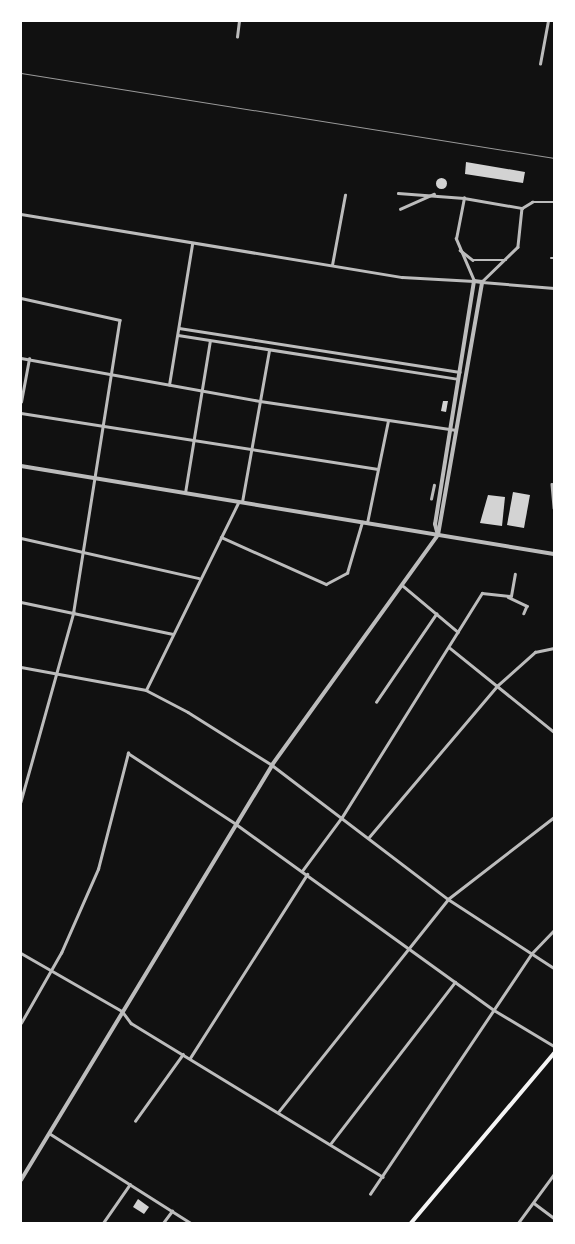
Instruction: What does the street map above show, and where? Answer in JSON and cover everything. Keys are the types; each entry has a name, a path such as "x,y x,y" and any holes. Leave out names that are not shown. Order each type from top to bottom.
{"main road":[{"path":"411,1223 554,1053"}],"street":[{"path":"237,37 239,21"},
{"path":"540,64 548,21"},
{"path":"398,193 435,194 522,208 532,202 554,202"},
{"path":"400,209 435,194"},
{"path":"332,266 345,195"},
{"path":"438,535 435,524 474,281 458,247 457,220 464,198"},
{"path":"21,1180 272,765 438,535 458,430 482,282 518,247 522,208"},
{"path":"21,214 332,266 554,288"},
{"path":"169,385 180,328 192,244"},
{"path":"458,247 473,260 506,260"},
{"path":"21,298 120,320 74,612 21,802"},
{"path":"180,328 460,372"},
{"path":"178,335 459,379"},
{"path":"185,493 200,390 210,340"},
{"path":"146,690 199,578 240,503 269,350"},
{"path":"21,358 111,376 260,401 458,430"},
{"path":"21,402 29,360"},
{"path":"21,413 192,442 378,469"},
{"path":"222,537 326,584 348,573 364,523 388,421"},
{"path":"21,466 96,480 554,554"},
{"path":"552,484 554,508"},
{"path":"431,499 434,485"},
{"path":"21,538 82,554 199,578"},
{"path":"508,596 515,574"},
{"path":"402,585 459,632"},
{"path":"302,871 342,817 450,648 482,593 508,596 526,606 524,613"},
{"path":"21,602 173,634"},
{"path":"376,702 436,614"},
{"path":"450,648 554,732"},
{"path":"369,838 497,686 544,648 554,648"},
{"path":"21,668 146,690 272,765 448,899 554,968"},
{"path":"21,1023 51,971 98,869 128,754 236,824 494,1010 554,1046"},
{"path":"279,1111 448,899 554,818"},
{"path":"190,1058 307,874"},
{"path":"370,1194 532,953 554,930"},
{"path":"21,953 122,1012 131,1023 279,1111 383,1177"},
{"path":"331,1143 455,982"},
{"path":"135,1121 183,1054"},
{"path":"49,1133 191,1223"},
{"path":"518,1223 554,1174"},
{"path":"103,1223 130,1184"},
{"path":"534,1203 554,1218"},
{"path":"163,1223 172,1211"}],"building":[{"path":"466,162 525,172 523,183 465,174"},
{"path":"439,178 443,178 446,183 445,187 439,188 436,185 436,181"},
{"path":"443,401 448,401 446,412 441,411"},
{"path":"513,492 530,495 524,528 507,525"},
{"path":"488,495 505,497 502,526 480,523"},
{"path":"138,1199 149,1207 144,1214 133,1207"}],"railway":[{"path":"21,73 554,158"}]}
